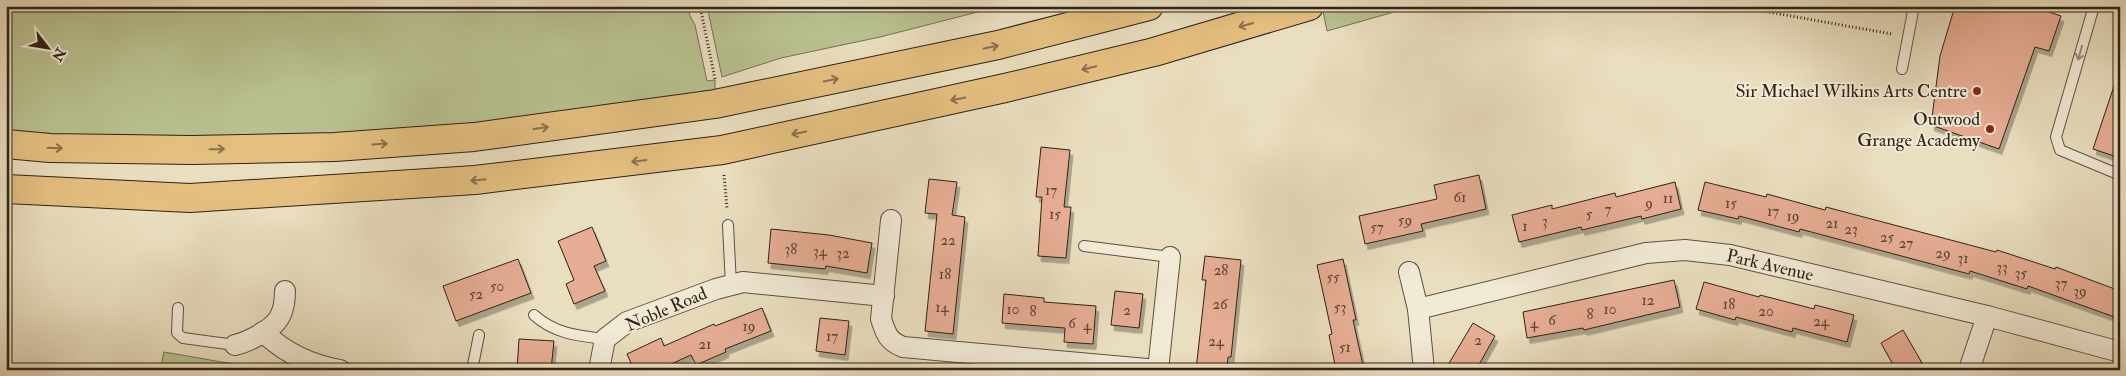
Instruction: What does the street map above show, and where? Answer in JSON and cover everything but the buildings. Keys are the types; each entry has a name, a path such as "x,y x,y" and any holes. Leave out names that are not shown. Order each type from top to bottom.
{"highway":[{"path":"6,144 50,148 192,150 335,147 474,137 715,104 998,45 1149,6"},
{"path":"6,189 94,194 210,197 475,180 722,150 1033,81 1154,52 1309,6"}],"street":[{"path":"891,220 881,319 885,332 892,342 903,347 989,363 1158,370 1170,257"},
{"name":"Park Avenue","path":"1418,309 1646,253 1685,250 1730,255 1987,316 2120,352"},
{"path":"1409,272 1418,309 1424,370"},
{"name":"Noble Road","path":"599,370 605,339 627,322 716,288 743,282 884,296"},
{"path":"235,345 247,342 263,332 278,319 284,303 285,290"},
{"path":"1969,370 1987,316"},
{"path":"263,332 277,346 293,356 340,370"}],"lane":[{"path":"1902,69 1914,6"},
{"path":"2094,6 2056,137 2060,150 2120,175"},
{"name":"Noble Road","path":"728,226 731,285"},
{"path":"1084,246 1170,257"},
{"path":"178,308 177,333 183,338 235,345"},
{"path":"534,315 546,326 578,336 605,339"},
{"path":"472,370 478,335"}],"path":[{"path":"700,6 715,80 715,104"},
{"path":"1735,6 1895,34"}],"green space":[{"path":"6,6 691,6 689,14 695,25 707,81 715,80 715,104 474,137 6,144"},
{"path":"707,6 1001,6 880,37 781,58 722,77"},
{"path":"1322,6 1415,6 1327,31"},
{"path":"164,352 268,370 160,370"}],"place":[{"name":"Sir Michael Wilkins Arts Centre","path":"1977,91"},
{"name":"Outwood Grange Academy","path":"1990,129"}]}
